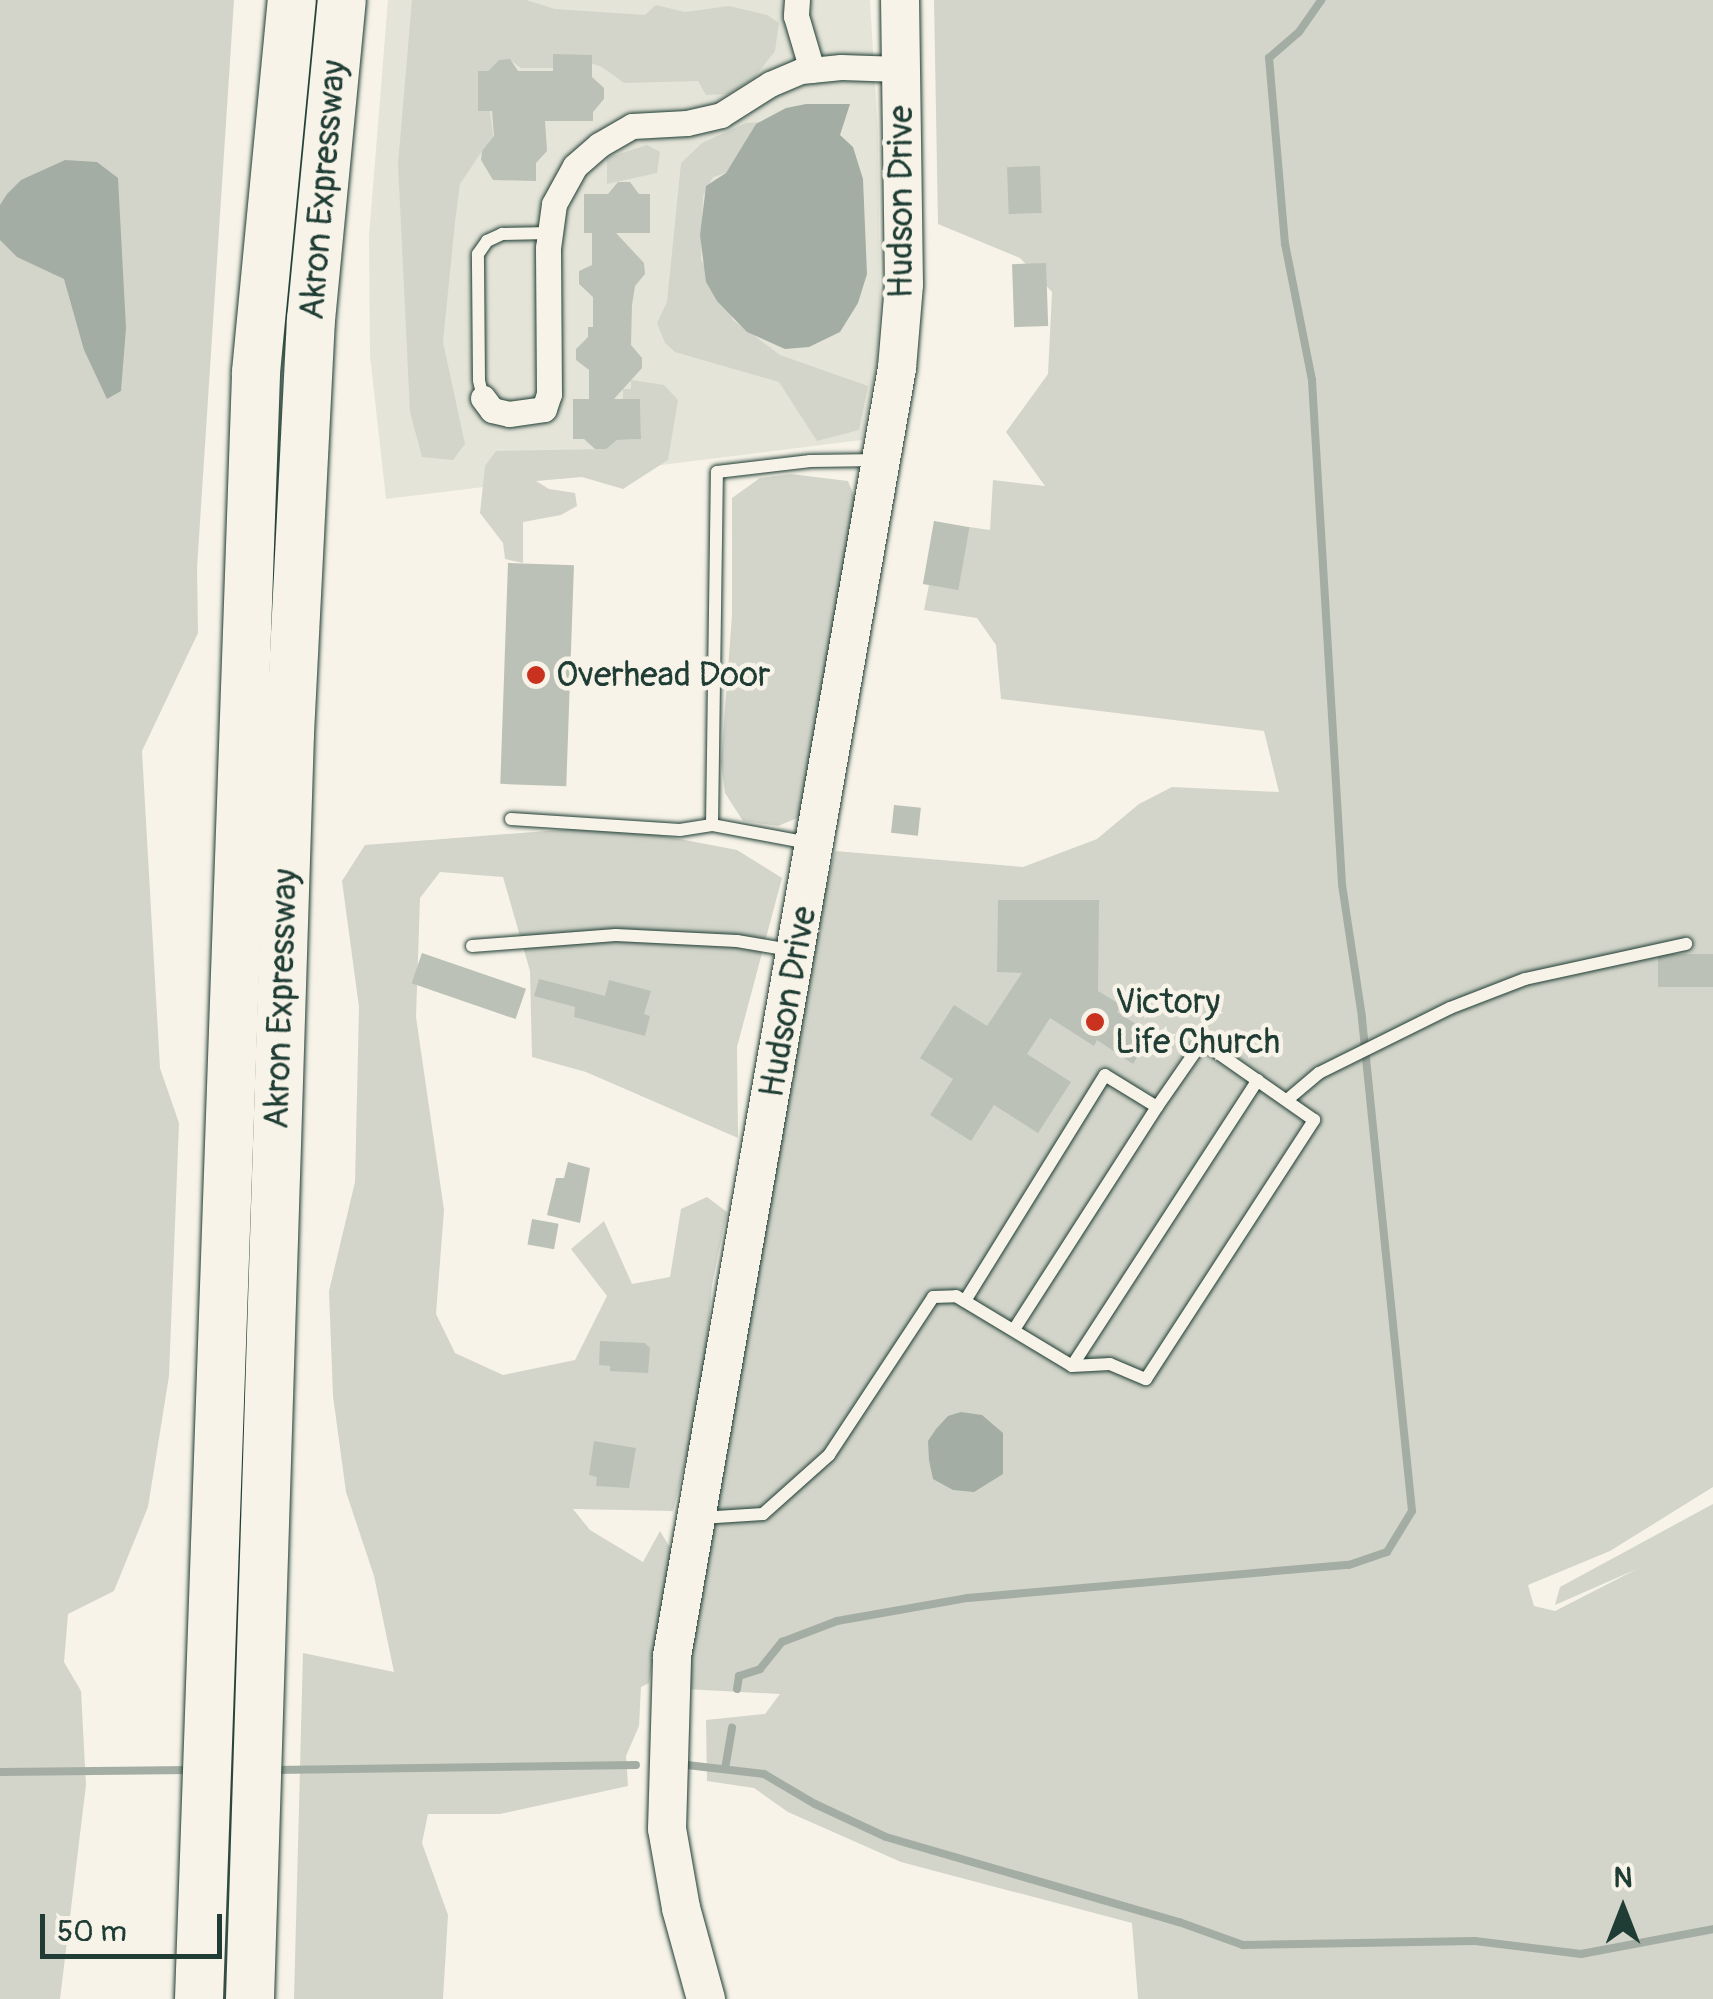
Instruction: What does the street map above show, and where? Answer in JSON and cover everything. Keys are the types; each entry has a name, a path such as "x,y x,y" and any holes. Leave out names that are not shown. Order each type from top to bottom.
{"highway":[{"name":"Akron Expressway","path":"200,1999 256,372 292,0"},
{"name":"Akron Expressway","path":"250,1999 290,733 310,320 342,0"}],"street":[{"path":"797,0 796,16 812,70"},
{"name":"Hudson Drive","path":"706,1999 671,1862 665,1781 672,1656 884,460 904,284 900,0"},
{"path":"483,398 492,410 509,414 544,409 549,394 550,233 554,204 574,166 599,145 632,126 687,123 720,115 770,84 812,70 900,68"}],"lane":[{"path":"483,398 478,380 478,254 487,241 502,234 550,233"},
{"path":"712,825 717,472 810,461 884,460"},
{"path":"512,820 680,830 712,825 816,844"},
{"path":"472,946 616,935 737,941 798,951"},
{"path":"1287,1100 1319,1073 1450,1008 1526,979 1686,944"},
{"path":"694,1518 763,1514 830,1455 933,1297 956,1296 1015,1328 1072,1366 1110,1364 1146,1379 1314,1120 1202,1042 1015,1328"},
{"path":"965,1301 1105,1075 1157,1108"},
{"path":"1072,1366 1258,1080"}],"shaded area":[{"path":"0,0 234,0 197,568 198,633 142,751 160,1068 179,1123 169,1376 148,1507 114,1591 68,1614 64,1662 81,1691 86,1785 60,1999 0,1999"},
{"path":"388,0 870,0 878,136 880,299 877,362 862,440 386,499 370,356 369,236"},
{"path":"412,0 526,0 555,9 645,15 656,5 685,12 729,6 767,15 779,23 775,51 754,78 729,94 706,95 698,81 624,83 602,67 573,57 553,68 521,68 510,60 479,98 478,111 490,111 494,142 482,151 460,184 443,342 465,444 453,460 422,457 410,412 398,164"},
{"path":"934,0 1713,0 1713,1487 1610,1551 1528,1585 1534,1606 1555,1611 1637,1569 1555,1605 1560,1587 1713,1504 1713,1999 1138,1999 1132,1923 901,1862 788,1812 754,1788 707,1781 706,1720 765,1714 780,1694 685,1689 821,909 835,851 1023,867 1097,839 1139,804 1172,787 1279,792 1264,731 1001,699 996,645 977,618 924,610 929,585 958,590 969,527 990,530 993,480 1045,486 1006,432 1048,374 1052,292 1020,258 938,224"},
{"path":"850,104 840,135 853,147 863,179 867,274 858,303 840,332 809,347 785,349 747,332 717,301 706,282 700,235 706,186 726,173 756,124 786,108"},
{"path":"760,122 726,173 713,177 703,196 701,259 733,320 780,355 868,386 859,430 817,441 779,382 675,352 665,343 657,323 667,302 681,163 702,143 746,123"},
{"path":"647,145 660,152 657,173 607,184 607,158"},
{"path":"65,160 97,162 118,178 126,328 121,391 107,399 84,350 64,279 17,257 0,240 0,205 7,194 21,180"},
{"path":"631,380 664,385 678,400 668,460 623,489 582,477 536,481 549,489 575,493 577,506 561,515 523,522 523,563 505,559 503,543 480,513 485,466 496,451 605,449 614,440 641,439 640,399 623,399 623,389 631,389"},
{"path":"791,474 848,481 856,500 802,816 778,826 743,821 725,793 721,762 732,615 732,498 760,478"},
{"path":"612,826 737,850 782,878 737,1047 738,1138 586,1072 532,1057 530,971 503,877 440,872 420,898 416,1017 444,1210 436,1314 455,1353 503,1375 575,1360 607,1296 571,1249 604,1221 632,1284 670,1277 681,1209 707,1197 727,1212 712,1285 703,1390 673,1511 573,1509 590,1530 643,1562 660,1531 672,1551 649,1683 641,1687 639,1726 626,1756 628,1786 500,1814 428,1814 422,1843 448,1915 443,1999 294,1999 303,1653 394,1672 374,1576 346,1492 333,1396 329,1291 355,1182 359,1007 342,881 365,845"},
{"path":"961,1412 982,1415 1003,1433 1003,1474 974,1492 953,1490 933,1479 929,1460 928,1441 936,1429 948,1416"}],"building":[{"path":"553,54 592,55 592,77 604,88 604,99 593,112 593,121 545,121 547,151 536,163 536,181 493,180 481,160 482,151 494,136 492,111 478,111 478,71 488,71 499,60 510,59 518,71 553,71"},
{"path":"1040,166 1042,213 1009,214 1007,167"},
{"path":"618,182 630,182 639,194 650,194 650,233 616,233 644,263 645,274 635,286 631,345 642,358 642,368 614,399 640,399 641,439 617,440 606,449 595,449 584,439 573,439 573,399 589,399 589,370 576,360 576,349 588,337 588,327 593,327 593,297 579,284 579,271 592,265 592,233 584,233 584,194 608,194"},
{"path":"1046,263 1048,326 1014,327 1012,264"},
{"path":"934,521 969,527 958,590 923,584"},
{"name":"Overhead Door","path":"508,563 574,565 566,786 500,784"},
{"path":"894,805 921,808 918,836 891,833"},
{"name":"Victory Life Church","path":"998,900 1099,900 1098,991 1121,1005 1117,1012 1152,1034 1133,1064 1097,1040 1094,1046 1050,1018 1027,1054 1071,1082 1038,1133 994,1105 971,1141 930,1115 953,1079 920,1058 954,1005 987,1026 1022,973 997,972"},
{"path":"422,953 526,989 516,1019 412,983"},
{"path":"1658,954 1713,954 1713,987 1658,987"},
{"path":"539,979 605,996 609,980 651,991 644,1014 650,1016 645,1036 574,1017 575,1007 534,996"},
{"path":"568,1162 590,1168 580,1223 547,1215 556,1178 564,1178"},
{"path":"532,1219 559,1224 554,1249 527,1245"},
{"path":"600,1341 645,1343 650,1348 648,1373 610,1371 610,1366 599,1365"},
{"path":"594,1441 636,1448 629,1488 596,1486 597,1477 589,1475"}],"waterway":[{"path":"737,1689 739,1676 760,1669 782,1642 837,1621 968,1598 1349,1565 1387,1552 1412,1511 1362,1017 1342,884 1312,380 1285,244 1269,58 1299,32 1321,0"},
{"path":"725,1769 732,1728"},
{"path":"275,1770 636,1765"},
{"path":"687,1765 764,1774 815,1804 886,1837 1179,1922 1243,1945 1475,1941 1581,1954 1713,1929"},
{"path":"0,1772 191,1770"}],"place":[{"name":"Overhead Door","path":"536,675"},
{"name":"Victory Life Church","path":"1095,1022"}]}
